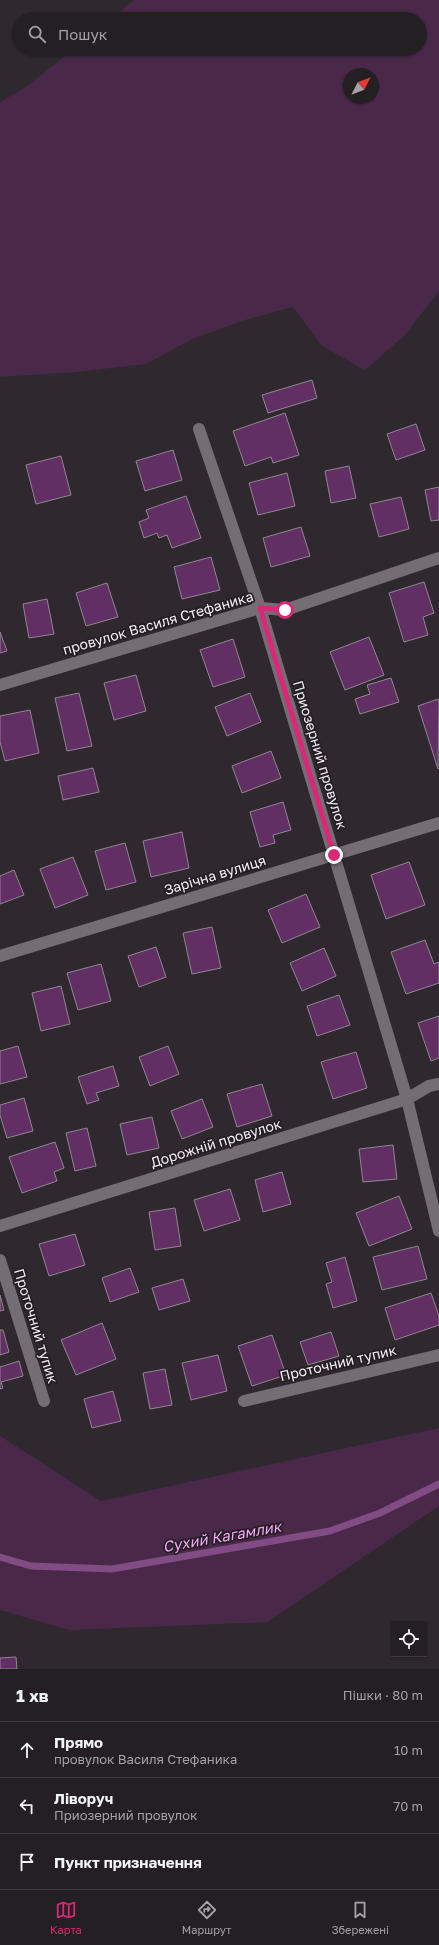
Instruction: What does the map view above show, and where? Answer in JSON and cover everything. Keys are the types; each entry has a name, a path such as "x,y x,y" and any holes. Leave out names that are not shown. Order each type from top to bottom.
{"street":[{"name":"Приозерний провулок","path":"199,429 260,608 334,855 406,1099 439,1231"},
{"name":"провулок Василя Стефаника","path":"0,685 260,608 285,610 439,558"},
{"name":"Зарічна вулиця","path":"0,956 439,823"},
{"name":"Дорожній провулок","path":"0,1226 406,1099 429,1086 439,1084"},
{"name":"Проточний тупик","path":"0,1260 44,1401"},
{"name":"Проточний тупик","path":"244,1400 439,1355"}],"shaded area":[{"path":"134,0 439,0 439,291 404,336 365,370 322,346 293,307 245,320 192,339 146,364 75,372 0,377 0,102 26,87 65,56 427,56 427,12 120,12"},
{"path":"439,1428 439,1506 267,1622 69,1630 0,1610 0,1436 101,1501"}],"building":[{"path":"312,380 317,398 268,413 262,395"},
{"path":"285,413 299,455 273,463 271,457 245,466 233,431"},
{"path":"416,424 425,450 396,460 387,434"},
{"path":"173,450 182,480 145,491 136,461"},
{"path":"61,456 71,495 36,504 26,465"},
{"path":"349,466 356,498 331,503 325,471"},
{"path":"287,473 295,506 258,515 249,483"},
{"path":"439,487 439,520 431,521 425,490"},
{"path":"186,496 201,538 172,548 167,535 159,538 157,533 144,538 139,522 149,518 146,510"},
{"path":"401,497 409,529 379,537 370,504"},
{"path":"301,527 310,556 271,567 263,538"},
{"path":"211,557 220,590 182,599 174,567"},
{"path":"424,582 434,613 423,617 428,635 404,642 389,593"},
{"path":"107,583 118,617 86,626 76,593"},
{"path":"47,599 54,634 29,638 23,604"},
{"path":"0,632 7,651 0,653"},
{"path":"369,637 384,675 345,690 330,652"},
{"path":"233,639 245,677 213,687 200,650"},
{"path":"136,675 146,711 114,720 104,683"},
{"path":"391,678 399,702 360,714 355,699 370,694 367,685"},
{"path":"79,693 92,746 67,751 55,698"},
{"path":"250,693 261,722 227,736 215,707"},
{"path":"438,699 439,702 438,769 418,706"},
{"path":"30,710 39,753 5,761 0,742 0,716"},
{"path":"271,751 281,778 242,793 232,766"},
{"path":"93,768 99,792 63,800 58,776"},
{"path":"283,802 291,830 273,835 275,843 260,847 250,812"},
{"path":"182,832 189,868 151,877 143,841"},
{"path":"125,843 136,882 106,890 95,851"},
{"path":"73,857 88,895 55,908 40,869"},
{"path":"409,862 425,905 386,919 371,875"},
{"path":"14,870 24,895 0,904 0,876"},
{"path":"306,894 320,927 282,943 268,910"},
{"path":"212,927 221,968 192,974 183,933"},
{"path":"425,940 434,964 439,962 439,983 406,994 391,952"},
{"path":"156,947 166,977 139,987 128,956"},
{"path":"324,948 336,976 302,991 290,963"},
{"path":"101,964 111,1001 78,1010 67,973"},
{"path":"61,986 70,1024 41,1031 32,993"},
{"path":"339,995 350,1025 317,1036 307,1006"},
{"path":"439,1016 439,1058 431,1061 418,1023"},
{"path":"18,1046 27,1077 0,1084 0,1051"},
{"path":"168,1046 179,1074 150,1086 139,1057"},
{"path":"356,1052 367,1088 333,1099 321,1062"},
{"path":"113,1066 119,1086 96,1093 99,1100 87,1104 78,1077"},
{"path":"262,1084 272,1116 237,1127 227,1094"},
{"path":"24,1098 33,1131 7,1138 0,1115 0,1105"},
{"path":"202,1099 213,1127 182,1139 171,1111"},
{"path":"152,1117 159,1148 127,1155 120,1124"},
{"path":"87,1128 96,1166 75,1171 66,1133"},
{"path":"55,1142 64,1168 54,1172 57,1181 22,1193 9,1157"},
{"path":"393,1145 397,1179 363,1182 359,1149"},
{"path":"282,1172 291,1204 263,1212 255,1180"},
{"path":"230,1189 240,1220 204,1231 194,1200"},
{"path":"399,1196 412,1229 369,1246 356,1213"},
{"path":"175,1208 181,1246 155,1250 149,1212"},
{"path":"75,1234 85,1265 49,1276 39,1244"},
{"path":"418,1246 427,1279 382,1290 373,1257"},
{"path":"345,1257 357,1301 333,1308 326,1284 332,1282 326,1263"},
{"path":"130,1268 139,1292 110,1302 102,1278"},
{"path":"183,1279 190,1301 159,1310 152,1288"},
{"path":"431,1293 439,1316 439,1325 395,1340 385,1308"},
{"path":"0,1295 4,1310 0,1311"},
{"path":"102,1323 116,1359 76,1375 61,1340"},
{"path":"0,1330 3,1330 9,1352 0,1355"},
{"path":"331,1332 339,1356 308,1365 300,1342"},
{"path":"272,1335 286,1375 252,1386 238,1346"},
{"path":"218,1355 227,1391 191,1400 182,1363"},
{"path":"19,1361 23,1376 1,1382 3,1388 0,1389 0,1367"},
{"path":"165,1369 172,1405 150,1409 143,1373"},
{"path":"113,1391 121,1421 92,1428 84,1399"},
{"path":"16,1657 17,1669 0,1669 0,1658"}],"waterway":[{"name":"Сухий Кагамлик","path":"0,1557 31,1566 112,1569 330,1531 380,1513 439,1484"}],"route":[{"path":"285,610 260,608 334,855"}]}
